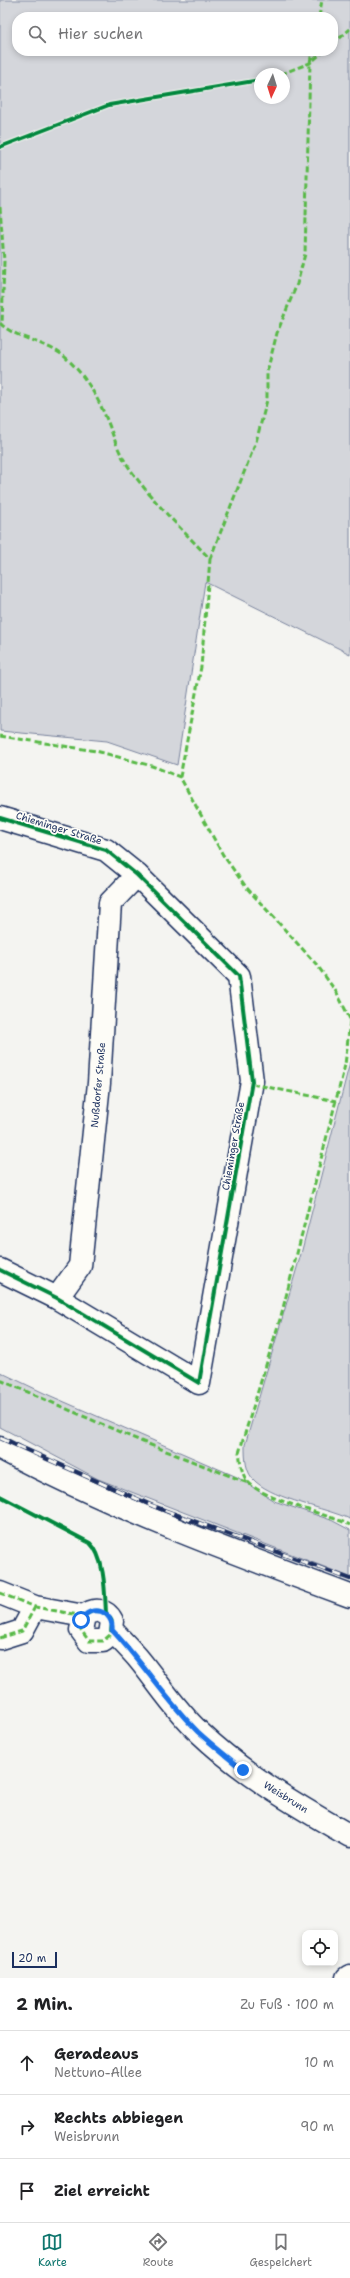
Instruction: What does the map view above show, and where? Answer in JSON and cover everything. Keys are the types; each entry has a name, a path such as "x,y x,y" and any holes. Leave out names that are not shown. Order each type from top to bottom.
{"street":[{"name":"Chieminger Straße","path":"0,818 106,850 137,875 239,976 252,1081 199,1383 57,1298 0,1270"},
{"name":"Nußdorfer Straße","path":"57,1298 80,1266 99,1083 110,903 137,875"},
{"path":"0,1448 88,1492 162,1524 350,1596"},
{"path":"0,1593 35,1608 22,1631 0,1638"},
{"name":"Weisbrunn","path":"35,1608 84,1616 80,1630 89,1640 103,1641 112,1630 138,1658 164,1693 198,1732 260,1782 289,1801 350,1836"}],"shaded area":[{"path":"0,0 350,0 350,654 205,582 177,765 107,741 0,731"},
{"path":"350,1062 350,1519 276,1494 256,1482 248,1470 245,1445 301,1254"},
{"path":"0,1372 44,1393 237,1477 274,1501 331,1520 350,1530 350,1577 98,1479 0,1427"}],"railway":[{"path":"0,1438 153,1506 350,1579"}],"marked path":[{"path":"320,12 322,0"},
{"path":"338,40 350,29"},
{"path":"210,559 256,442 267,400 267,372 277,333 297,284 305,254 311,56"},
{"path":"290,71 310,63 318,56"},
{"path":"0,207 4,261 2,326"},
{"path":"0,323 13,333 59,353 78,370 97,398 120,453 132,472 164,511 210,559 201,667 180,777"},
{"path":"0,736 96,751 152,766 180,777 223,855 246,887 317,965 337,993 350,1019"},
{"path":"350,1021 345,1065 281,1316 239,1453 244,1476 256,1489 267,1495 350,1525"},
{"path":"252,1084 336,1101"},
{"path":"0,1380 143,1442 248,1483"},
{"path":"0,1593 35,1607 84,1616 88,1613 96,1611 103,1612 112,1621 110,1635 103,1641 89,1641 81,1630 84,1616"},
{"path":"0,1638 22,1631 35,1607"}],"cycle path":[{"path":"0,147 109,105 254,81"},
{"path":"0,818 106,850 137,875 239,976 252,1081 199,1383 57,1298 0,1270"},
{"path":"0,1496 90,1543 99,1557 103,1576 106,1614"}],"route":[{"path":"81,1620 89,1612 94,1610 101,1611 110,1617 112,1621 112,1630 138,1658 164,1693 198,1732 243,1770"}]}
